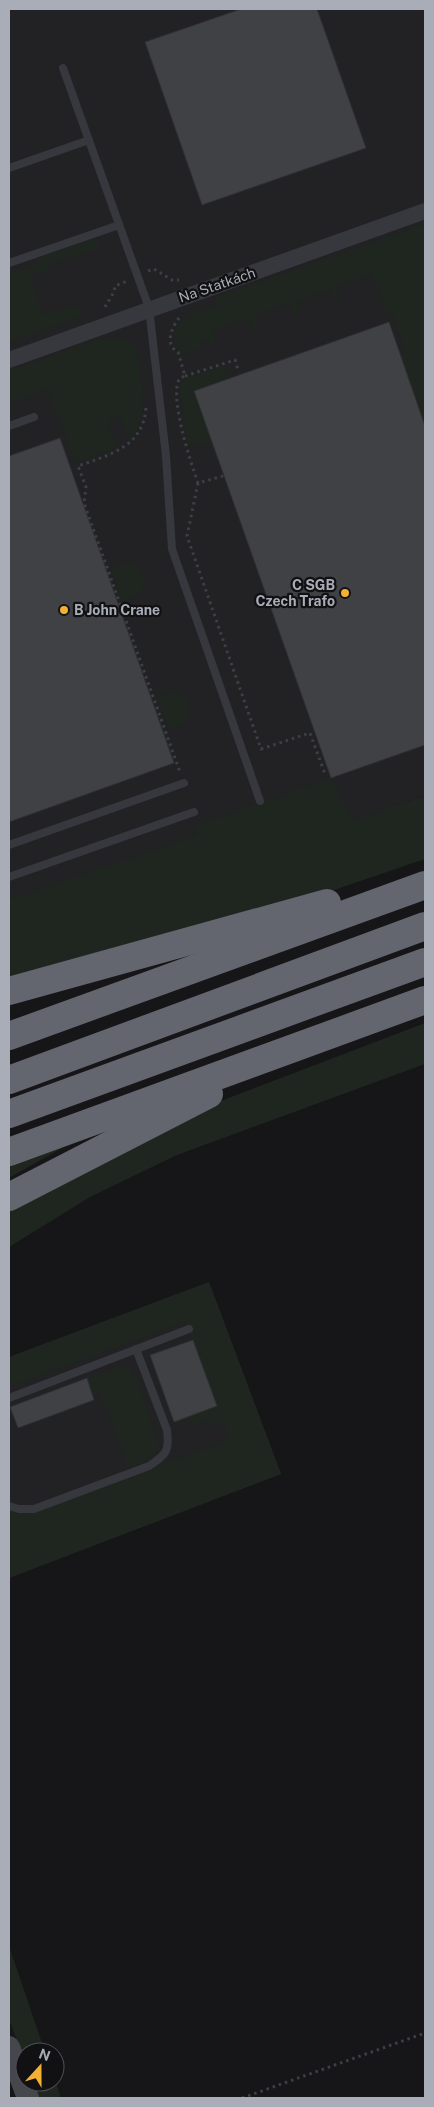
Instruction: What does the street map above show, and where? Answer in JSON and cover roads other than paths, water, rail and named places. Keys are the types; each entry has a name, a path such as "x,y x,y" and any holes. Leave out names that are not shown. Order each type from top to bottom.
{"highway":[{"path":"9,990 425,876"},
{"path":"9,1036 425,885"},
{"path":"9,1080 425,926"},
{"path":"9,1114 425,962"},
{"path":"9,1152 425,1000"},
{"path":"9,1196 312,1041"}],"main road":[{"path":"9,2047 28,2098"}],"street":[{"name":"Na Statkách","path":"9,360 149,308 425,211"}],"lane":[{"path":"63,68 149,308 166,456 172,549 260,801"},
{"path":"9,168 89,140"},
{"path":"9,264 119,225"},
{"path":"9,426 34,417"},
{"path":"9,845 184,784"},
{"path":"9,877 194,812"},
{"path":"9,1398 189,1329"},
{"path":"9,1506 34,1510 150,1466 164,1456 169,1443 167,1430 136,1349"}],"place":[{"name":"C SGB Czech Trafo","path":"345,593"},
{"name":"B John Crane","path":"64,610"}]}
